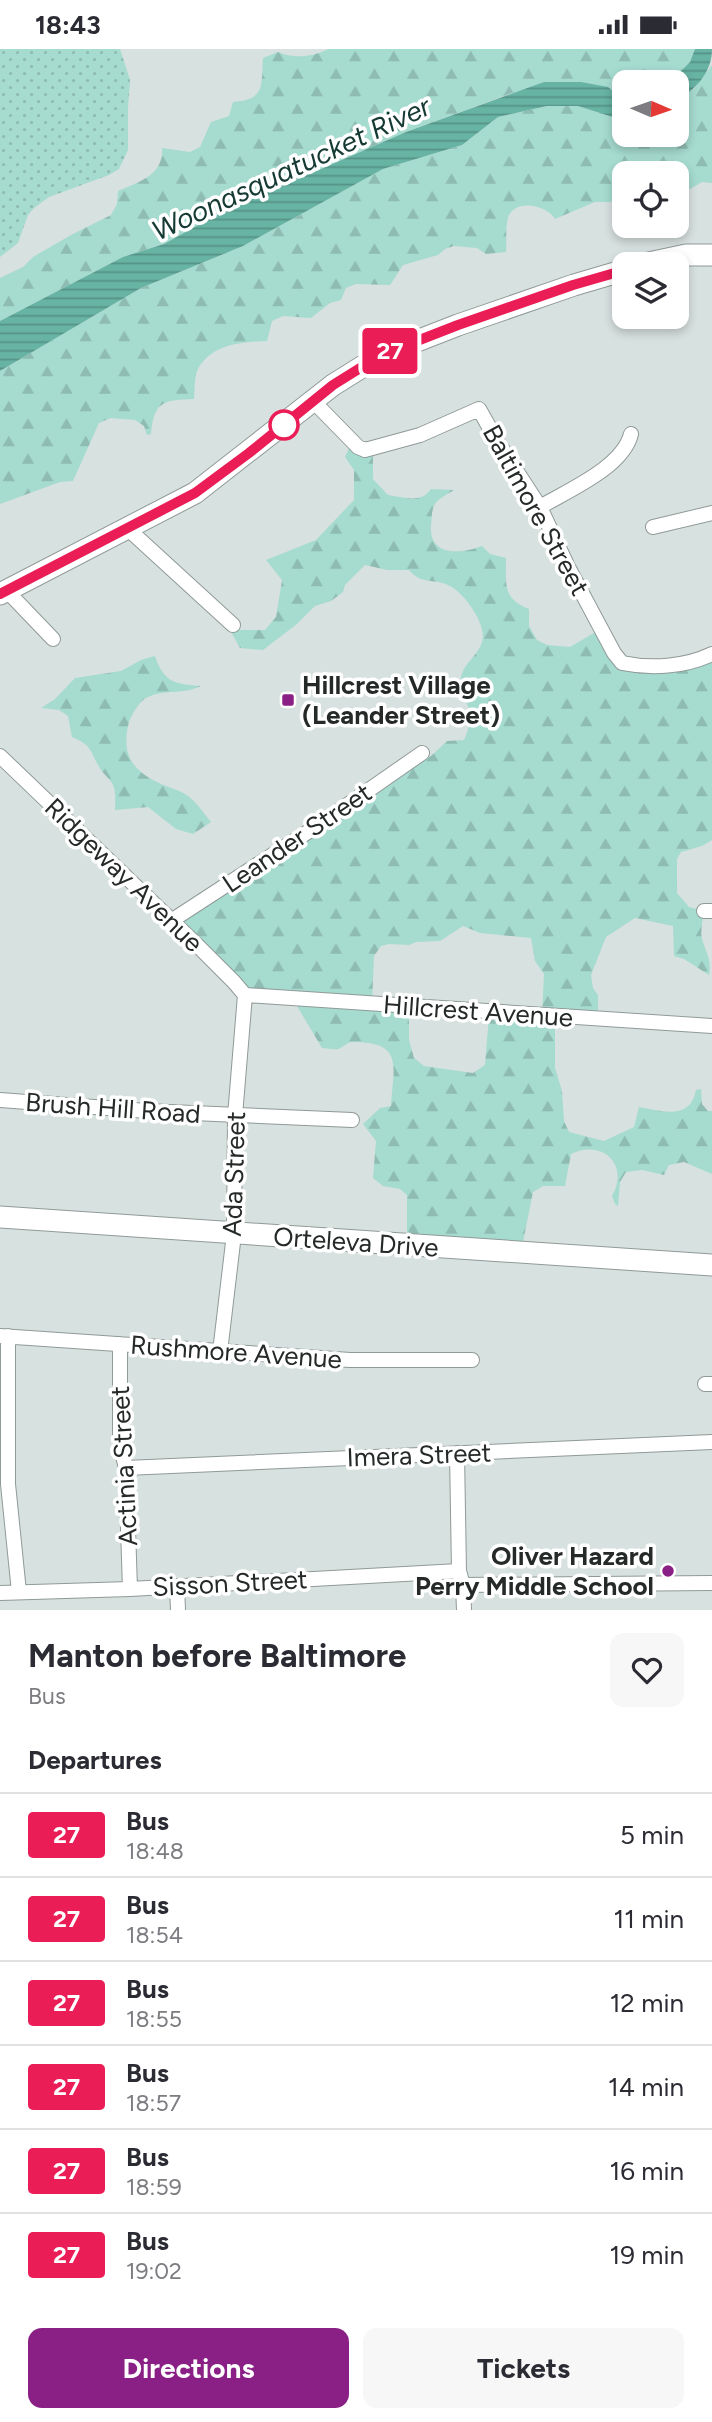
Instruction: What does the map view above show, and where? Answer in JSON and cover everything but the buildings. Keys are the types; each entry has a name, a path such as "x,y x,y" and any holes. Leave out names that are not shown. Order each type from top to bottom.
{"main road":[{"path":"689,255 712,255"},
{"path":"3,592 180,502 212,482 348,375 401,346 612,274"},
{"name":"Orteleva Drive","path":"0,1217 712,1265"}],"street":[{"name":"Baltimore Street","path":"313,401 358,447 365,450 420,435 479,409 540,507 567,565 622,663 680,664 712,655"},
{"path":"540,507 616,460 628,447 631,434"},
{"path":"653,527 712,513"},
{"path":"127,528 233,625"},
{"path":"3,592 53,639"},
{"name":"Leander Street","path":"171,921 320,824 422,753"},
{"name":"Ridgeway Avenue","path":"0,757 245,995"},
{"name":"Hillcrest Avenue","path":"245,995 712,1026"},
{"name":"Ada Street","path":"220,1352 234,1234 235,1116 245,995"},
{"name":"Brush Hill Road","path":"0,1100 235,1116 352,1120"},
{"path":"4,1336 8,1484 19,1592"},
{"name":"Rushmore Avenue","path":"4,1336 350,1360 472,1360"},
{"name":"Actinia Street","path":"120,1344 120,1444 126,1468 130,1589"},
{"name":"Imera Street","path":"126,1468 712,1442"},
{"path":"457,1453 464,1610"},
{"name":"Sisson Street","path":"0,1593 461,1578 712,1583"},
{"path":"177,1586 178,1610"}],"green space":[{"path":"0,49 120,49 130,80 128,150 119,169 49,197 34,208 28,215 18,243 0,257"},
{"path":"328,49 695,49 690,62 682,70 612,70 612,90 608,87 512,93 406,132 218,214 164,244 123,257 0,321 0,278 23,267 33,257 71,235 111,215 117,204 118,191 149,176 159,165 162,148 190,152 200,147 211,122 229,116 233,102 251,98 260,89 263,58 278,52 290,56 316,54"},
{"path":"712,65 712,183 702,182 689,190 689,161 612,161 611,202 595,202 555,219 538,207 517,208 508,218 506,252 486,254 477,248 454,246 438,255 403,265 390,285 356,284 346,288 341,300 330,303 311,318 283,316 272,321 267,341 228,346 210,355 197,371 194,399 174,400 157,409 151,434 147,435 144,426 135,420 111,418 99,423 73,481 60,482 0,504 0,371 141,288 243,246 383,169 462,145 498,117 547,106 578,106 612,117 612,147 690,147 690,92"},
{"path":"351,444 373,451 373,479 388,495 417,498 431,489 454,490 434,506 431,526 435,543 448,551 465,551 482,546 490,554 506,558 507,589 514,600 529,609 529,626 537,640 547,645 570,647 599,630 633,666 712,653 712,840 681,852 677,859 677,893 689,907 704,911 701,936 709,961 709,975 684,959 674,956 673,926 635,918 606,937 591,975 593,988 598,995 598,1019 555,1020 555,1068 562,1091 564,1121 569,1132 604,1141 634,1127 639,1107 666,1112 681,1110 693,1100 696,1090 701,1089 702,1104 708,1111 712,1111 712,1174 684,1162 669,1165 664,1175 642,1170 626,1172 620,1182 618,1206 612,1196 618,1174 610,1157 593,1150 571,1154 565,1186 543,1186 533,1192 521,1252 407,1243 407,1195 400,1189 383,1186 373,1178 376,1141 363,1124 380,1108 391,1106 394,1069 388,1052 370,1043 353,1042 338,1049 322,1048 294,1001 246,997 179,920 431,756 447,741 464,740 467,733 470,713 461,692 461,679 464,669 480,647 483,635 473,609 448,585 423,579 409,570 387,570 365,565 345,585 343,592 331,601 315,606 297,624 263,650 240,648 230,630 265,630 276,617 282,580 266,560 316,540 354,500 354,470 345,457","holes":["463,926 480,933 531,938 535,961 544,974 542,1017 489,1016 485,1065 473,1073 424,1066 414,1058 409,1040 409,1009 372,1004 374,956 381,946 440,941"]},
{"path":"155,656 167,677 177,683 201,686 161,693 142,701 129,722 126,743 130,759 141,772 192,799 211,822 193,834 176,829 148,807 115,810 111,781 101,770 88,747 72,737 68,716 59,710 41,708 55,699 75,678 121,671"}],"shaded area":[{"path":"695,49 712,49 706,73 690,91 690,70 682,70 690,62"},
{"path":"544,82 581,82 608,87 612,90 612,117 578,106 547,106 498,117 462,145 383,169 243,246 141,288 0,371 0,321 123,257 164,244 218,214 406,132"}],"bus line":[{"name":"27","path":"0,594 195,493 333,385 381,355 458,325 612,274"}],"place":[{"name":"Hillcrest Village (Leander Street)","path":"288,700"},
{"name":"Oliver Hazard Perry Middle School","path":"668,1571"}],"water label":[{"name":"Woonasquatucket River","path":"291,168"}]}
